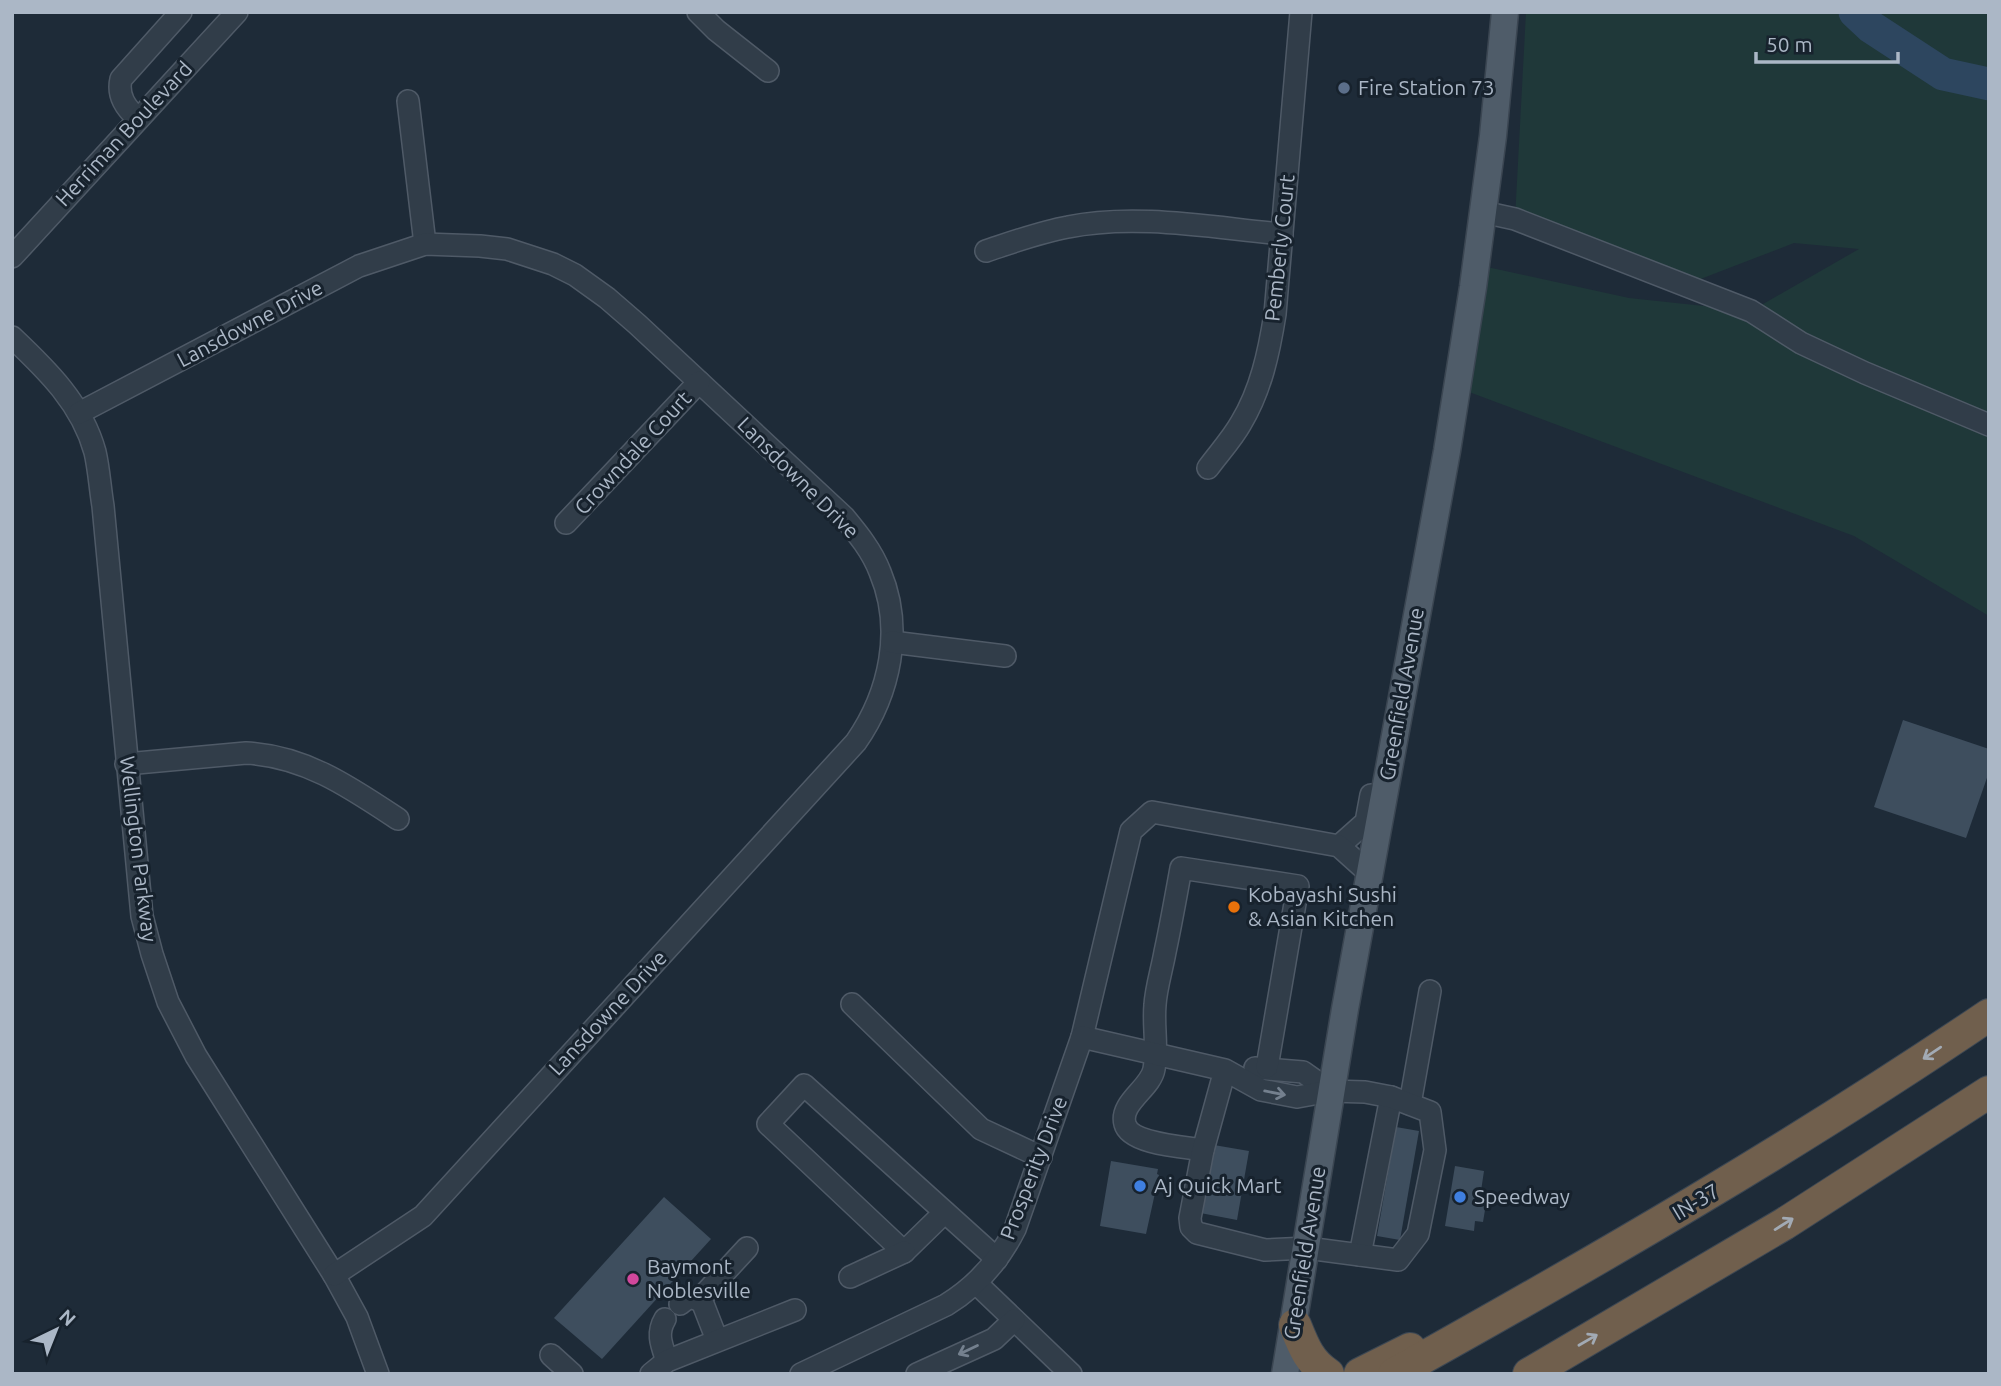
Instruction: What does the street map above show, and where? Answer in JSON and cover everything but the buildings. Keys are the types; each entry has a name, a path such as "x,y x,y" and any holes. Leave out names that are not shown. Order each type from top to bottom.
{"highway":[{"name":"IN-37","path":"1394,1374 1709,1195 1855,1104 1989,1015"},
{"path":"1529,1374 1737,1252 1989,1093"},
{"path":"1360,1374 1401,1354 1682,1193 1709,1195"},
{"path":"1295,1325 1306,1352 1328,1374"}],"main road":[{"name":"Greenfield Avenue","path":"1285,1374 1295,1325 1330,1091 1447,451 1483,212 1505,12"}],"street":[{"path":"138,120 121,97 121,79 181,12"},
{"name":"Herriman Boulevard","path":"12,257 237,12"},
{"path":"698,12 716,30 768,71"},
{"name":"Pemberly Court","path":"1208,468 1243,420 1269,351 1275,314 1301,12"},
{"path":"408,101 425,244"},
{"path":"1483,212 1515,219 1751,311 1801,343 1887,383 1989,425"},
{"path":"986,251 1068,227 1109,222 1131,221 1282,234"},
{"name":"Lansdowne Drive","path":"79,413 359,266 425,244 507,250 553,264 575,275 607,298 844,517 860,537 880,572 886,590 892,642 886,684 868,724 856,742 423,1216 334,1275"},
{"name":"Wellington Parkway","path":"12,337 58,382 79,413 95,453 103,506 142,915 168,1002 197,1056 334,1275 357,1317 378,1374"},
{"name":"Crowndale Court","path":"566,523 699,382"},
{"path":"1369,873 1339,846 1366,822 1391,689 1416,617"},
{"path":"892,642 1005,656"},
{"path":"126,764 246,753 264,754 305,765 329,775 398,819"},
{"name":"Prosperity Drive","path":"801,1374 833,1367 946,1305 976,1283 997,1259 1015,1229 1082,1037 1131,831 1152,812 1339,846"},
{"path":"1203,1150 1142,1139 1130,1133 1125,1125 1128,1107 1154,1072 1155,1004 1181,868 1298,886 1267,1068"},
{"path":"1360,1255 1430,990"},
{"path":"852,1004 981,1129 1041,1157"},
{"path":"1082,1037 1225,1070 1267,1068 1303,1072 1330,1091"},
{"path":"1225,1070 1261,1090 1294,1096 1330,1091 1365,1092 1430,1112 1435,1150 1418,1234 1398,1260 1307,1248 1265,1250 1197,1233 1191,1227 1189,1218 1203,1150 1225,1070"},
{"path":"904,1252 768,1124 804,1085 997,1259"},
{"path":"850,1277 904,1252 945,1212"},
{"path":"747,1248 660,1326 659,1367 717,1340 795,1310"},
{"path":"976,1283 1071,1374"},
{"path":"681,1308 703,1304 717,1340"},
{"path":"917,1374 994,1339 1014,1320"},
{"path":"551,1355 572,1374"}],"green space":[{"path":"1526,12 1989,12 1989,616 1854,536 1469,392 1487,267 1629,298 1751,311 1859,249 1794,243 1685,285 1515,219"}],"waterway":[{"path":"1855,12 1871,27 1943,74 1989,84"}],"place":[{"name":"Fire Station 73","path":"1344,88"},
{"name":"Kobayashi Sushi & Asian Kitchen","path":"1234,907"},
{"name":"Aj Quick Mart","path":"1140,1186"},
{"name":"Speedway","path":"1460,1197"},
{"name":"Baymont Noblesville","path":"633,1279"}]}
